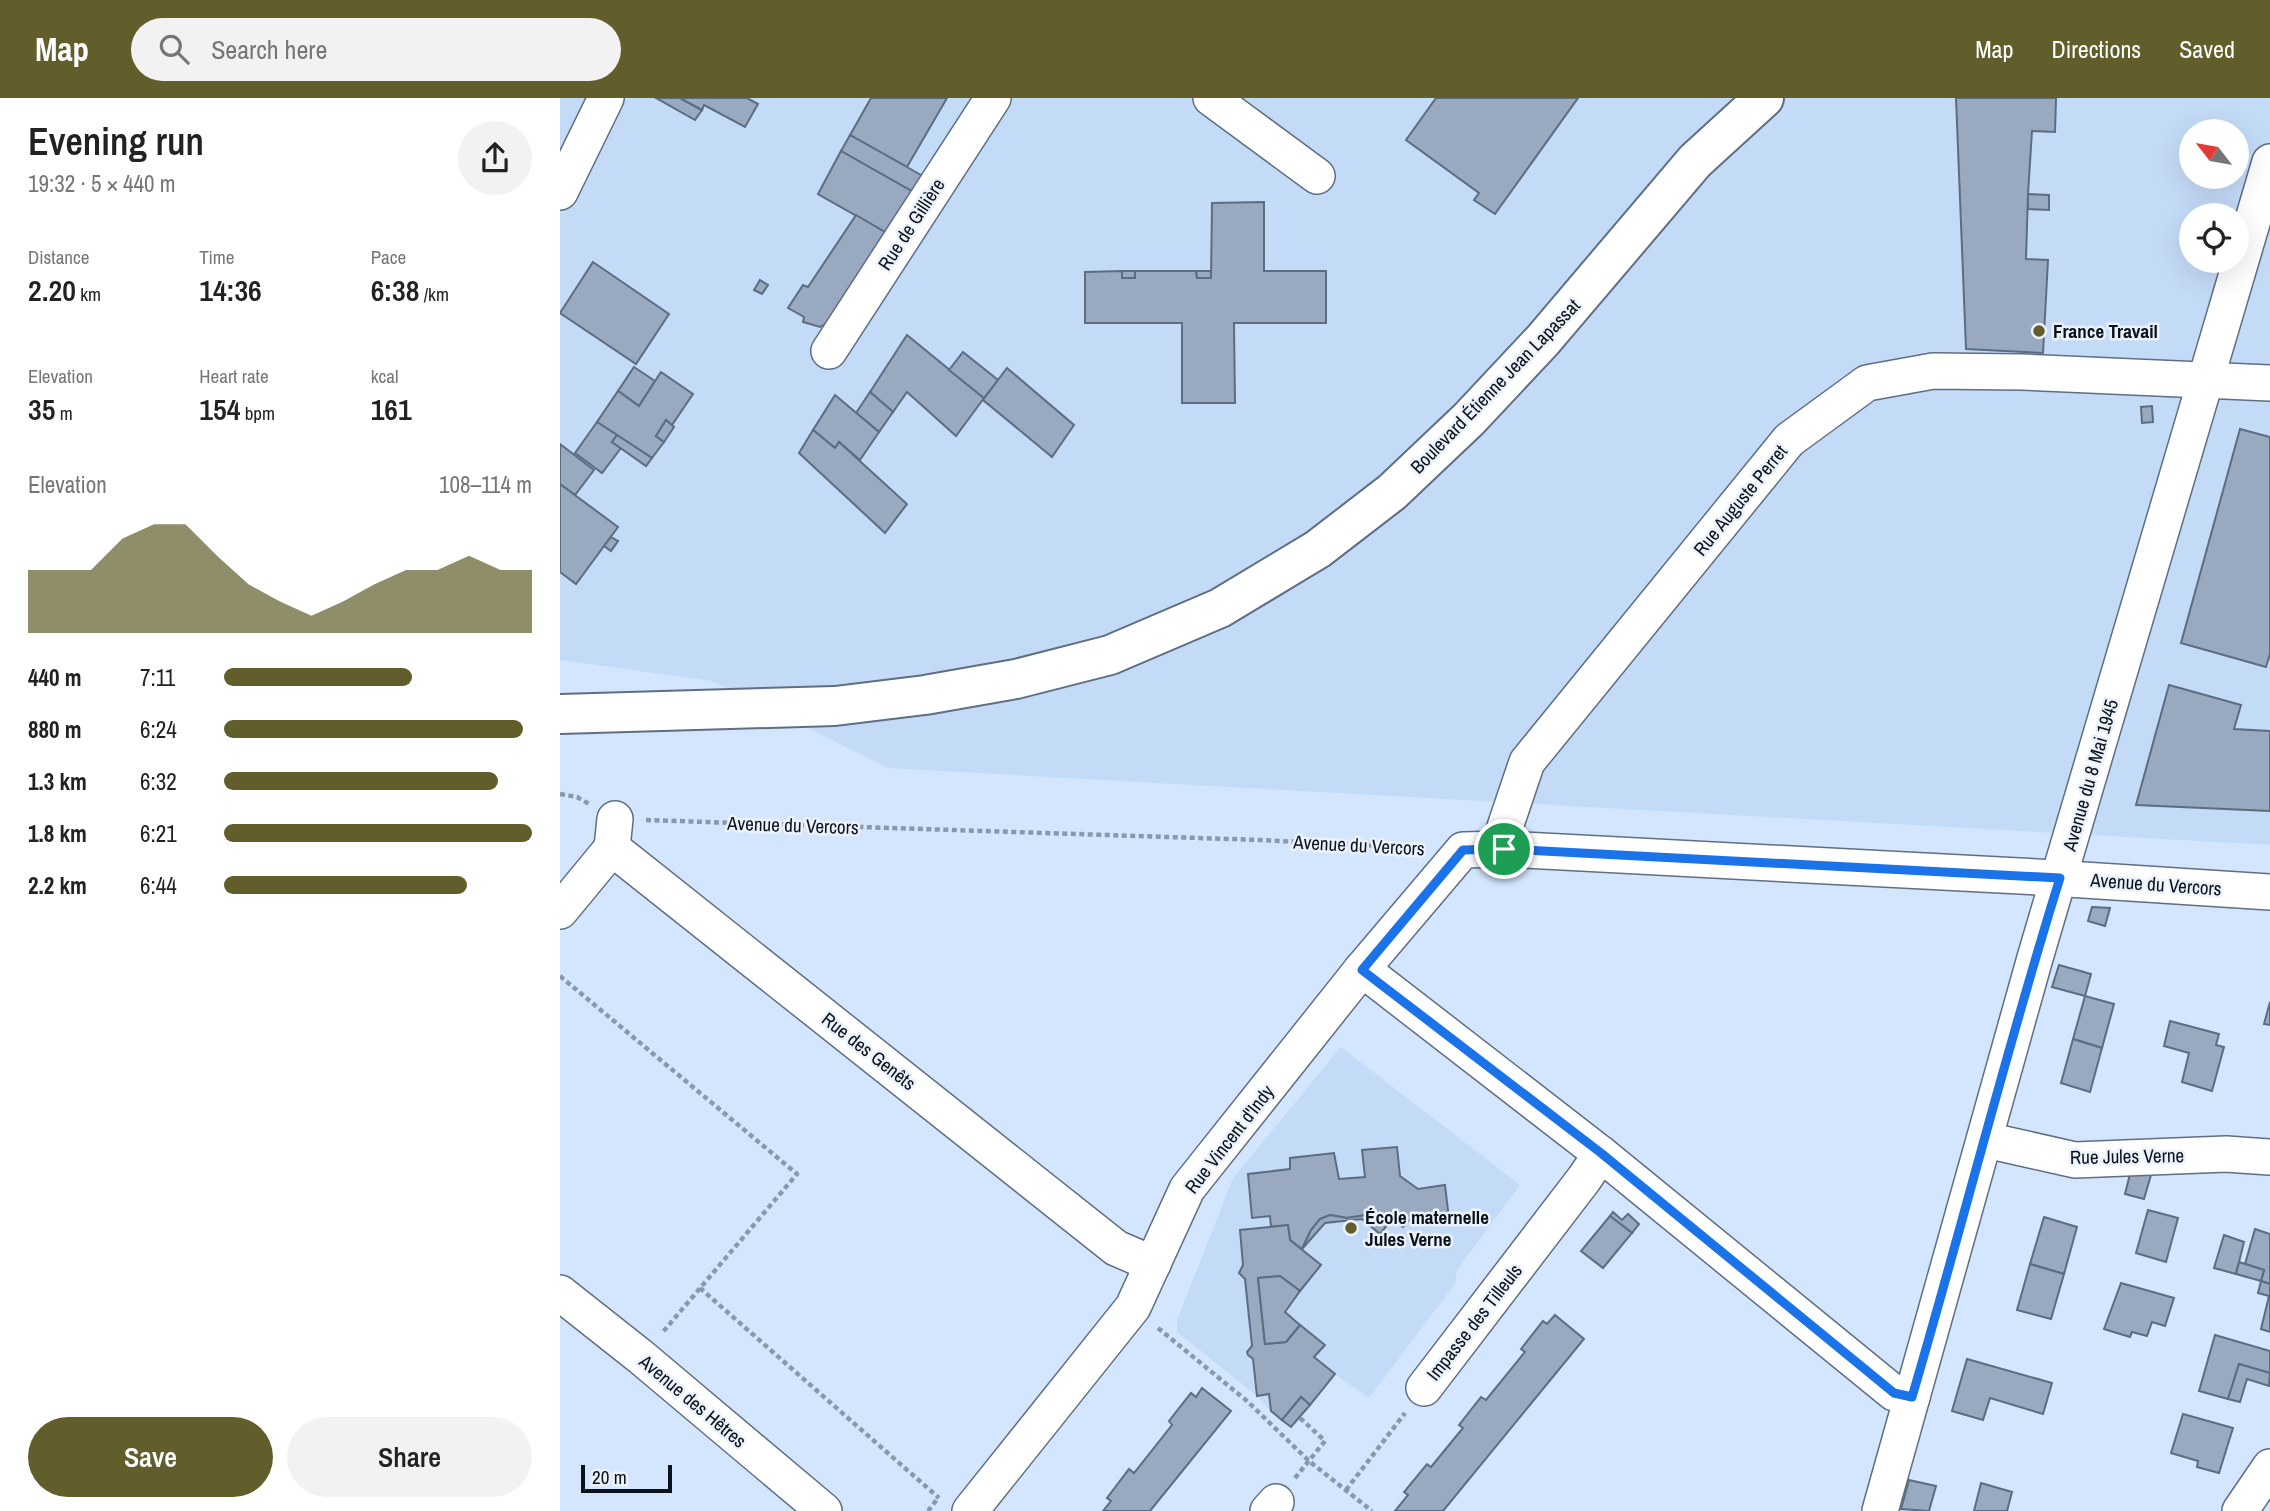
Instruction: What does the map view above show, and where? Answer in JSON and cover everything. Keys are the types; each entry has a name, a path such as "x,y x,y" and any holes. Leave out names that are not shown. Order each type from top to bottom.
{"main road":[{"name":"Boulevard Étienne Jean Lapassat","path":"560,714 835,706 925,695 1016,679 1110,655 1220,608 1318,548 1392,492 1469,419 1543,340 1695,161 1764,98"},
{"name":"Boulevard Étienne Jean Lapassat","path":"560,689 692,709"}],"street":[{"path":"560,192 606,98"},
{"name":"Rue de Gillière","path":"829,351 993,98"},
{"path":"1211,98 1317,176"},
{"name":"Avenue du 8 Mai 1945","path":"1880,1511 2035,958 2270,162"},
{"name":"Rue Auguste Perret","path":"1504,849 1505,827 1527,762 1789,440 1867,383 1933,371 2270,383"},
{"path":"560,911 614,833"},
{"name":"Rue des Genêts","path":"614,833 1116,1248 1153,1264"},
{"name":"Avenue du Vercors","path":"1463,850 1504,849 2060,878 2270,892"},
{"name":"Rue Vincent d'Indy","path":"954,1504 1133,1307 1188,1189 1362,970 1463,850"},
{"path":"1362,970 1601,1153 1894,1393 1912,1397"},
{"name":"Rue Jules Verne","path":"1986,1140 2075,1160 2226,1154 2270,1157"},
{"name":"Impasse des Tilleuls","path":"1424,1388 1601,1153"},
{"name":"Avenue des Hêtres","path":"560,1293 642,1357 824,1511"},
{"path":"2240,1511 2270,1467"}],"path":[{"name":"Avenue du Vercors","path":"614,833 1260,840 1463,850"},
{"path":"560,976 797,1174 642,1357"},
{"path":"700,1288 954,1504"},
{"path":"1133,1307 1247,1401 1309,1461 1372,1511"},
{"name":"Impasse des Tilleuls","path":"1346,1490 1424,1388"},
{"path":"1299,1418 1325,1441 1309,1461"}],"shaded area":[{"path":"560,98 2270,98 2270,845 888,768 712,681 560,660"},
{"name":"École maternelle Jules Verne","path":"1341,1047 1520,1185 1457,1270 1455,1284 1369,1398 1335,1374 1291,1427 1177,1332 1177,1320 1233,1178"}],"building":[{"path":"656,98 680,98 702,110 695,120"},
{"path":"680,98 747,98 758,104 745,127 704,105 702,110"},
{"path":"871,98 947,98 907,167 850,135"},
{"path":"1436,98 1578,98 1495,214 1474,200 1479,193 1406,140"},
{"path":"1956,98 2056,98 2055,132 2032,131 2028,194 2026,259 2048,260 2043,353 1966,349"},
{"path":"850,135 926,178 915,193 841,151"},
{"path":"841,151 915,193 890,235 818,194"},
{"path":"2028,194 2049,195 2049,210 2028,209"},
{"path":"1264,202 1264,271 1326,271 1326,323 1234,323 1235,403 1182,403 1182,323 1085,323 1085,272 1122,271 1122,278 1135,278 1135,271 1196,271 1197,278 1211,278 1212,203"},
{"path":"856,215 890,235 835,318 820,327 803,322 804,317 788,308 803,285 808,287"},
{"path":"593,262 669,314 636,364 560,313"},
{"path":"1122,271 1135,271 1135,278 1122,278"},
{"path":"1196,271 1211,271 1211,278 1197,278"},
{"path":"760,280 768,285 762,294 754,290"},
{"path":"907,335 984,398 956,436 907,392 893,412 870,392"},
{"path":"963,352 998,380 984,398 949,370"},
{"path":"634,367 655,381 639,406 618,391"},
{"path":"1007,368 1074,425 1052,457 983,400"},
{"path":"661,372 693,394 672,425 666,420 656,436 664,442 652,458 597,422 618,391 639,406"},
{"path":"870,392 893,412 879,432 856,413"},
{"path":"835,395 879,432 860,460 839,442 835,448 813,430"},
{"path":"2152,406 2153,422 2142,423 2141,407"},
{"path":"666,420 674,427 664,442 656,436"},
{"path":"597,422 617,435 612,442 621,448 602,473 575,453"},
{"path":"2240,429 2270,437 2270,654 2266,667 2181,643"},
{"path":"813,430 835,448 839,442 907,504 885,533 799,453"},
{"path":"617,435 652,458 646,466 612,442"},
{"path":"560,444 594,470 575,495 560,484"},
{"path":"560,484 618,527 576,584 560,572"},
{"path":"611,537 618,541 611,551 604,546"},
{"path":"2169,685 2241,705 2234,729 2270,731 2270,811 2136,805"},
{"path":"2092,907 2110,908 2105,926 2088,921"},
{"path":"2059,965 2091,974 2085,996 2052,987"},
{"path":"2085,996 2114,1004 2102,1048 2073,1039"},
{"path":"2270,1002 2270,1025 2264,1024"},
{"path":"2170,1021 2219,1034 2216,1045 2224,1047 2212,1091 2182,1082 2189,1053 2164,1046"},
{"path":"2073,1039 2102,1048 2090,1092 2061,1083"},
{"path":"1397,1147 1400,1176 1418,1189 1445,1185 1449,1219 1420,1223 1412,1217 1403,1227 1389,1215 1379,1220 1366,1215 1347,1218 1330,1215 1320,1219 1302,1249 1290,1240 1288,1225 1271,1227 1270,1216 1252,1218 1248,1174 1290,1169 1290,1158 1334,1153 1339,1179 1365,1177 1362,1150"},
{"path":"2131,1170 2151,1175 2144,1199 2125,1194"},
{"path":"2148,1210 2178,1218 2166,1262 2136,1253"},
{"path":"1613,1212 1622,1220 1628,1214 1639,1224 1632,1233 1610,1216"},
{"path":"1330,1215 1347,1218 1366,1215 1379,1220 1389,1215 1392,1219 1380,1234 1362,1219 1325,1223 1302,1249 1320,1219"},
{"path":"1610,1216 1632,1233 1603,1268 1581,1251"},
{"path":"2044,1217 2077,1227 2064,1274 2030,1264"},
{"path":"1288,1225 1290,1240 1321,1265 1300,1291 1280,1276 1258,1278 1265,1344 1286,1342 1300,1325 1325,1345 1314,1357 1335,1374 1310,1405 1301,1397 1282,1420 1271,1411 1269,1394 1257,1396 1253,1359 1247,1352 1252,1346 1245,1279 1239,1273 1243,1265 1240,1230"},
{"path":"2255,1229 2270,1234 2270,1284 2261,1281 2264,1270 2245,1264"},
{"path":"2224,1235 2244,1242 2236,1274 2214,1268"},
{"path":"2239,1262 2264,1270 2261,1281 2236,1274"},
{"path":"2030,1264 2064,1274 2051,1319 2017,1310"},
{"path":"1280,1276 1300,1291 1285,1312 1300,1325 1286,1342 1265,1344 1258,1278"},
{"path":"2261,1281 2270,1284 2270,1332 2261,1329 2269,1296 2258,1293"},
{"path":"2121,1283 2174,1298 2165,1326 2152,1322 2147,1336 2132,1332 2130,1337 2104,1329"},
{"path":"1555,1315 1584,1339 1443,1511 1395,1511 1408,1495 1404,1492 1427,1464 1431,1467 1463,1428 1459,1425 1481,1397 1486,1400 1525,1352 1521,1349 1543,1321 1547,1324"},
{"path":"2215,1335 2270,1351 2270,1373 2239,1364 2228,1399 2199,1391"},
{"path":"1967,1359 2052,1383 2043,1414 1990,1398 1983,1420 1952,1411"},
{"path":"2239,1364 2270,1373 2269,1386 2247,1379 2240,1402 2228,1399"},
{"path":"1202,1388 1231,1411 1150,1511 1103,1511 1111,1501 1107,1498 1129,1469 1134,1473 1172,1425 1169,1421 1191,1393 1196,1397"},
{"path":"1301,1397 1310,1405 1291,1427 1282,1420"},
{"path":"2183,1414 2233,1428 2219,1473 2197,1467 2198,1461 2171,1453"},
{"path":"1909,1480 1936,1486 1929,1511 1901,1509"},
{"path":"1981,1483 2012,1492 2007,1511 1974,1511"}],"place":[{"name":"France Travail","path":"2039,331"},
{"name":"École maternelle Jules Verne","path":"1351,1228"}],"route":[{"path":"1504,849 2060,878 2035,958 1912,1397 1894,1393 1601,1153 1362,970 1463,850 1504,849"}]}
